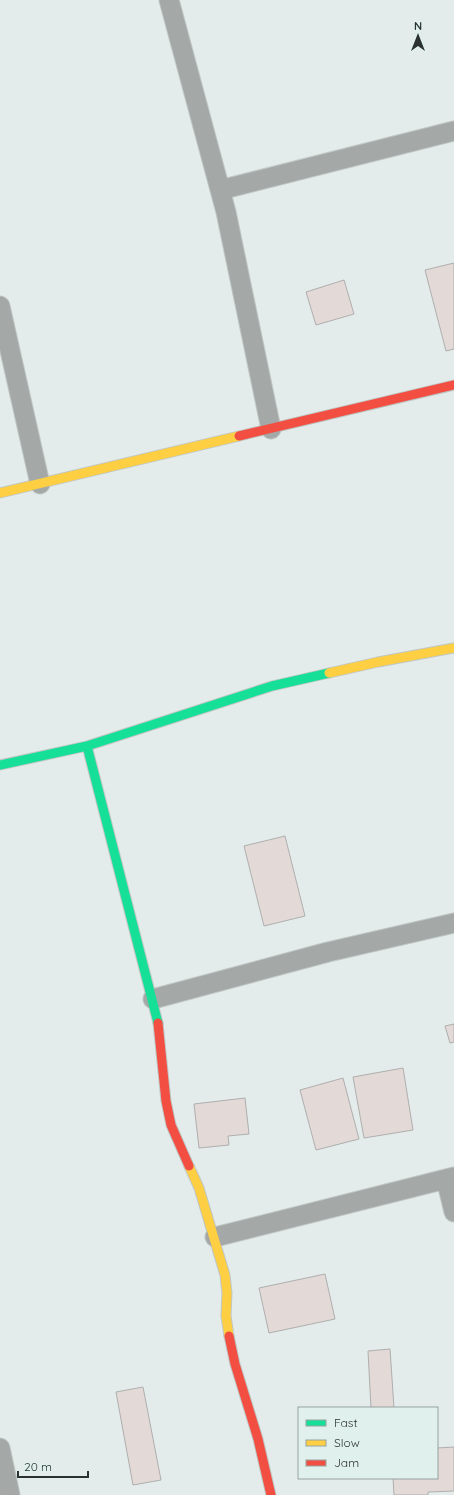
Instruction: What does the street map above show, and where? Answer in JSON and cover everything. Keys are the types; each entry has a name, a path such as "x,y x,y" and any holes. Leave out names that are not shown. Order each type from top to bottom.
{"street":[{"path":"169,0 220,190 271,429"},
{"path":"220,190 454,131"},
{"path":"0,306 40,484"},
{"path":"0,493 454,385"},
{"path":"0,765 87,746 272,686 378,662 454,648"},
{"path":"87,746 159,1026 166,1101 171,1125 200,1188 215,1237 225,1275 227,1293 226,1316 235,1364 258,1439 271,1495"},
{"path":"153,999 328,952 454,923"},
{"path":"215,1237 450,1178 454,1212"},
{"path":"0,1448 10,1495"}],"building":[{"path":"454,263 454,349 446,351 425,270"},
{"path":"344,280 354,314 316,325 306,292"},
{"path":"285,836 305,916 264,926 244,846"},
{"path":"454,1024 454,1042 450,1043 445,1026"},
{"path":"403,1068 413,1130 364,1138 353,1077"},
{"path":"343,1078 359,1139 316,1150 300,1090"},
{"path":"245,1098 249,1134 228,1136 229,1145 199,1148 194,1104"},
{"path":"325,1274 335,1319 269,1333 259,1288"},
{"path":"390,1349 394,1407 371,1407 368,1351"},
{"path":"143,1387 161,1480 133,1485 116,1392"},
{"path":"454,1447 454,1491 428,1492 428,1495 394,1495 393,1479 438,1479 438,1448"}],"traffic: fast":[{"path":"0,765 87,746 272,686 329,673"},
{"path":"87,746 158,1023"}],"traffic: slow":[{"path":"0,493 239,436"},
{"path":"329,673 454,648"},
{"path":"189,1166 199,1188 225,1275 227,1293 226,1316 229,1336"}],"traffic: jam":[{"path":"239,436 454,385"},
{"path":"158,1023 166,1101 171,1125 189,1166"},
{"path":"229,1336 235,1364 258,1439 271,1495"}]}
